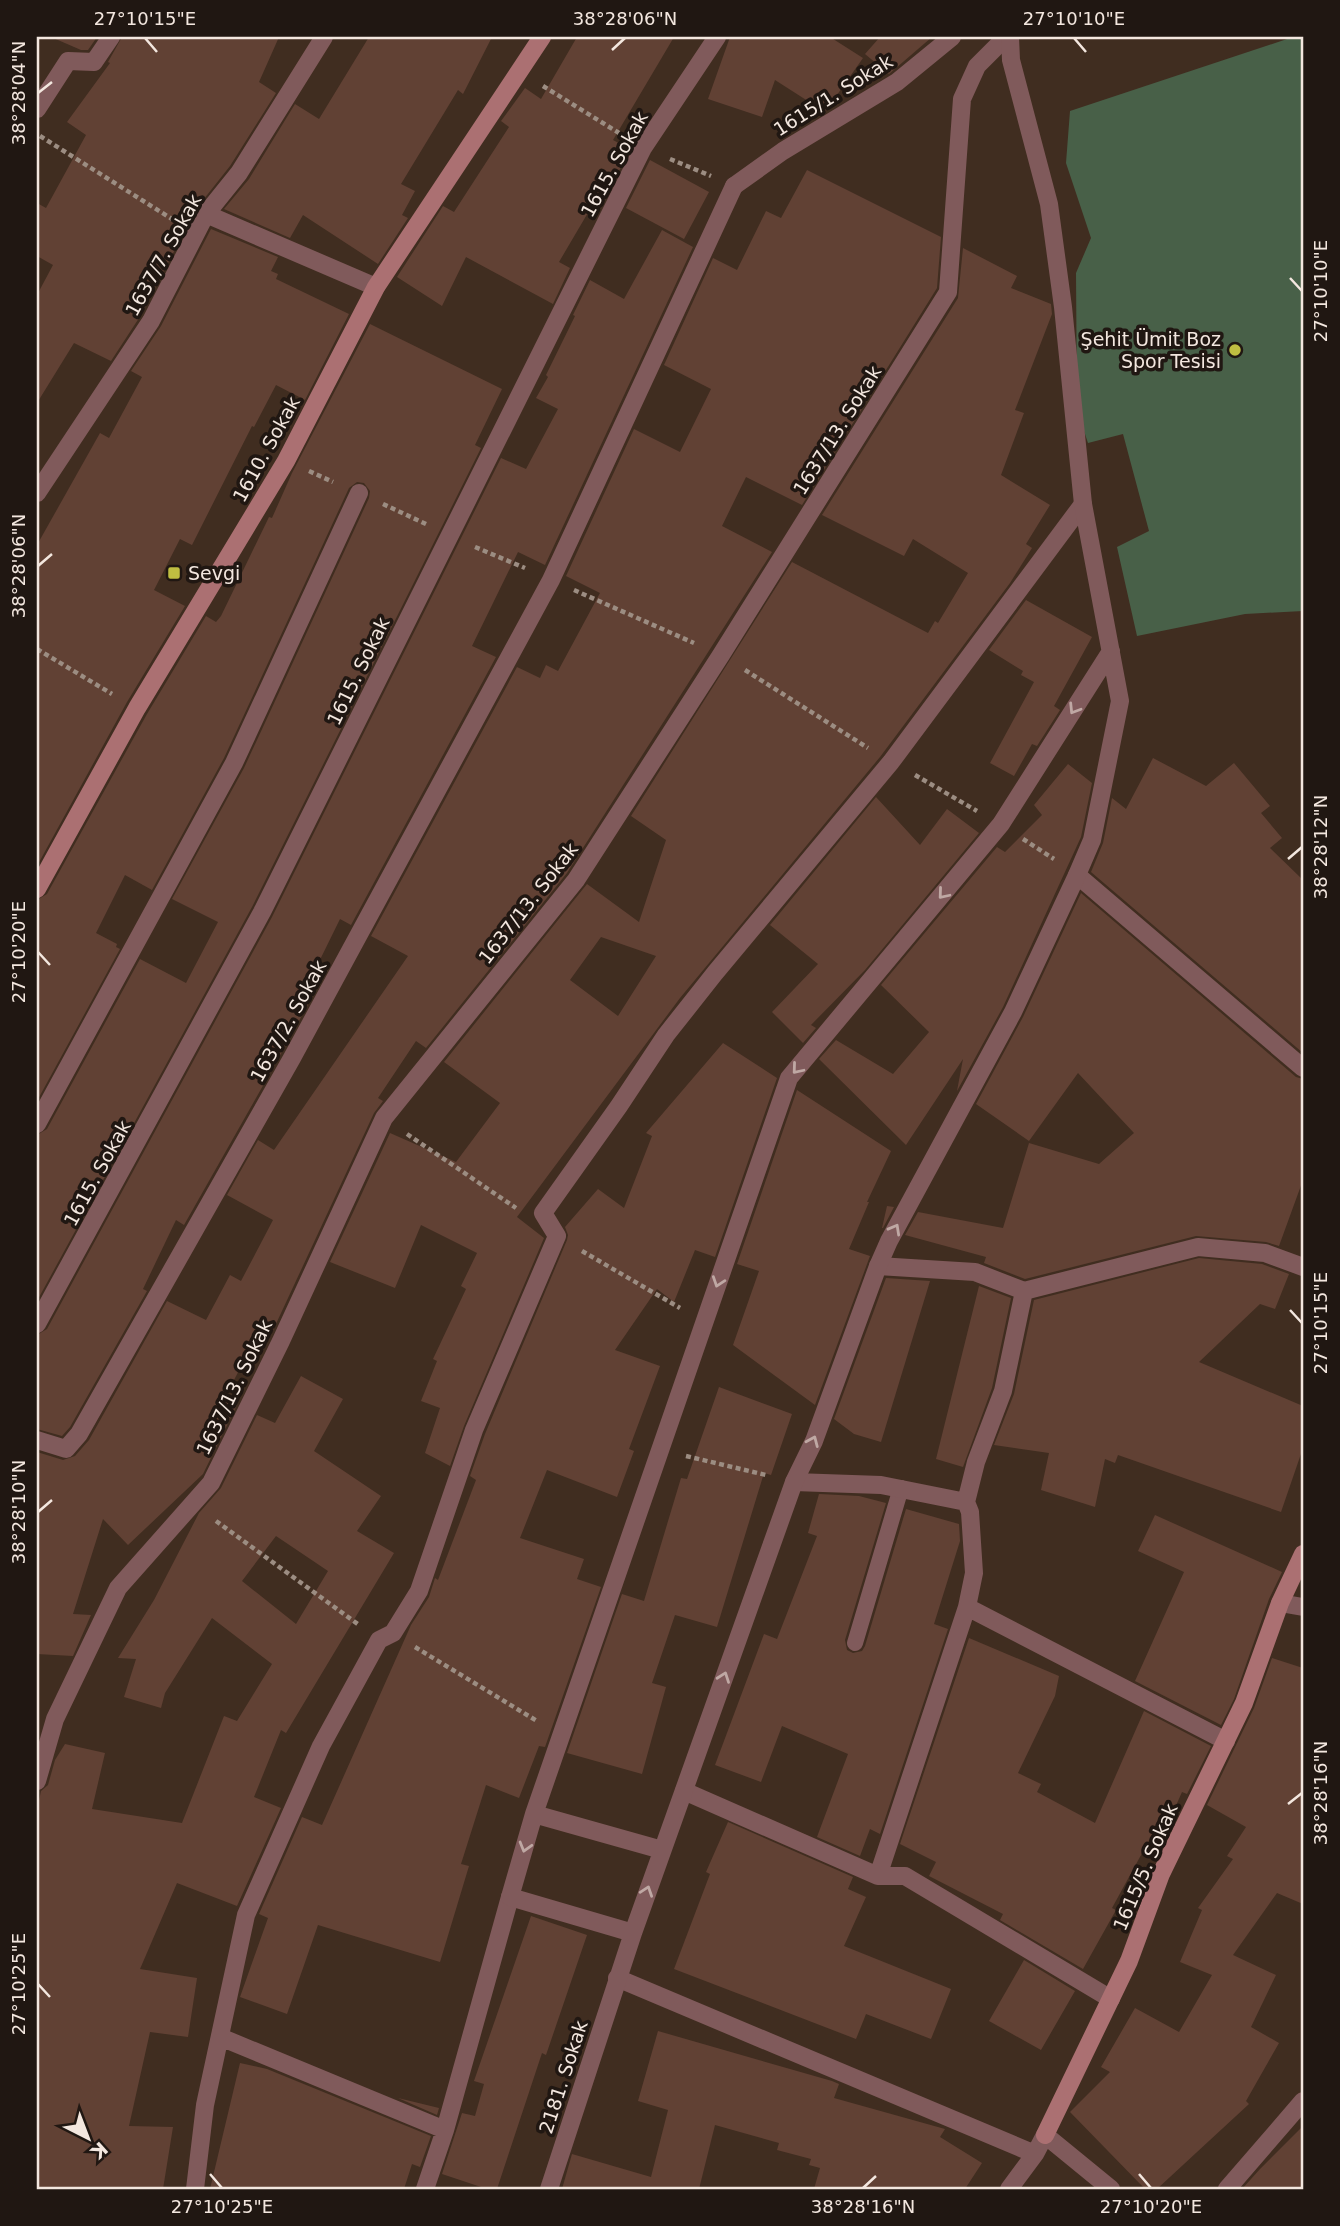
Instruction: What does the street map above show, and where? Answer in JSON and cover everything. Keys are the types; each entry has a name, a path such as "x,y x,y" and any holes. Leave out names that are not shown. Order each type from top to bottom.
{"main road":[{"name":"1610. Sokak","path":"37,889 137,708 286,461 376,287 542,37"},
{"name":"1615/5. Sokak","path":"1045,2135 1129,1961 1161,1874 1244,1703 1280,1602 1303,1554"}],"street":[{"path":"37,109 68,61 94,62 111,37"},
{"name":"1637/7. Sokak","path":"37,493 151,321 206,214 239,173 324,37"},
{"name":"1615. Sokak","path":"37,1324 262,912 643,148 717,37"},
{"name":"1615/1. Sokak","path":"734,186 783,151 897,82 952,37"},
{"name":"2181. Sokak","path":"549,2189 617,1978 662,1850 794,1482 814,1441 878,1266 1013,1012 1092,840 1120,701 1083,504 1063,307 1049,204 1011,60 1008,37"},
{"name":"1637/13. Sokak","path":"37,1781 55,1719 118,1588 211,1483 281,1341 384,1118 576,880 721,655 948,292 962,99 977,66 1008,37"},
{"path":"551,580 734,186"},
{"path":"206,214 376,287"},
{"path":"37,1124 234,762 359,493"},
{"path":"195,2189 205,2105 246,1915 321,1746 386,1637 419,1591 474,1430 557,1236 543,1213 666,1034 891,762 1083,504"},
{"name":"1637/2. Sokak","path":"37,1440 66,1449 79,1434 292,1059 551,580"},
{"path":"425,2189 445,2130 534,1814 789,1079 1001,824 1111,651"},
{"path":"1077,875 1303,1068"},
{"path":"878,1266 975,1272 1024,1291 1198,1247 1265,1253 1303,1267"},
{"path":"878,1876 967,1607 974,1573 970,1512 966,1502 976,1462 1003,1391 1024,1291"},
{"path":"794,1482 881,1485 966,1502"},
{"path":"1280,1602 1303,1607"},
{"path":"967,1607 1226,1741"},
{"path":"684,1791 878,1876 905,1876 1111,1999"},
{"path":"534,1814 662,1850"},
{"path":"510,1897 633,1933"},
{"path":"617,1978 1035,2154"},
{"path":"220,2037 445,2130"},
{"path":"1227,2189 1303,2101"},
{"path":"1045,2135 1111,2189"},
{"name":"1615/5. Sokak","path":"1009,2189 1035,2154 1045,2135"}],"lane":[{"path":"855,1643 901,1489"}],"path":[{"path":"518,71 643,148 734,186"},
{"path":"37,134 196,234"},
{"path":"286,461 721,655 891,762 1001,824 1077,875"},
{"path":"37,649 137,708"},
{"path":"384,1118 557,1236 704,1322"},
{"path":"659,1450 794,1482"},
{"path":"193,1503 386,1637 561,1736"}],"green space":[{"name":"Şehit Ümit Boz Spor Tesisi","path":"1293,37 1303,37 1303,611 1245,614 1137,636 1117,547 1149,531 1123,434 1088,443 1077,410 1076,273 1091,238 1066,163 1070,111"}],"building":[{"path":"51,37 97,37 88,50 81,50"},
{"path":"122,37 279,37 259,82 276,93 230,166 196,209 141,315 111,361 74,343 37,403 37,295 53,265 37,256 37,203 46,208 86,135 67,122 110,63 108,62"},
{"path":"369,37 492,37 463,94 458,90 401,184 415,191 402,215 408,218 378,264 303,215 290,238 224,209 249,179 295,104 319,119"},
{"path":"577,37 674,37 613,140 630,149 606,197 599,194 559,262 570,268 553,304 466,257 442,306 397,277 443,206 454,212 509,127 501,121 525,88 541,99"},
{"path":"730,37 830,37 863,58 825,112 775,80 762,117 708,99"},
{"path":"880,37 932,37 889,74 865,54"},
{"path":"650,160 709,192 684,239 626,208"},
{"path":"807,170 941,237 937,288 802,505 746,477 722,526 772,552 567,873 426,1048 416,1041 378,1098 383,1101 374,1113 265,1346 255,1340 224,1399 237,1405 203,1474 128,1545 103,1519 73,1614 91,1615 73,1656 37,1654 37,1452 63,1460 75,1456 89,1440 167,1301 206,1320 230,1275 241,1281 273,1220 227,1195 258,1140 274,1150 408,956 371,936 517,667 540,678 546,665 558,671 600,593 566,576 634,429 680,452 711,389 664,365 713,258 737,270 766,211 781,218"},
{"path":"211,229 278,257 271,271 278,274 276,279 349,314 305,400 276,385 254,427 252,426 192,545 180,539 154,590 185,606 127,702 37,866 37,545 100,433 109,438 142,377 131,371 161,326"},
{"path":"662,230 693,247 545,565 518,552 472,646 496,657 351,925 340,919 314,972 323,977 282,1052 184,1225 176,1220 143,1289 147,1291 70,1427 62,1436 37,1429 37,1335 47,1329 272,917 501,458 526,469 558,409 536,398 548,377 546,375 590,280 624,299"},
{"path":"963,248 1017,276 1011,288 1051,304 1052,314 1015,410 1024,413 1001,475 1050,505 1026,544 1032,548 1010,583 880,757 680,998 517,1217 544,1238 464,1426 450,1466 425,1453 440,1408 421,1401 437,1361 433,1359 466,1289 461,1286 477,1253 421,1225 395,1288 330,1262 390,1133 456,1162 500,1103 444,1062 587,884 639,922 666,840 631,816 792,562 928,633 935,621 938,623 968,573 913,539 904,556 822,515 958,298","holes":["601,937 656,956 618,1016 570,980"]},
{"path":"370,324 502,389 475,445 481,448 252,907 37,1301 37,1135 47,1129 140,959 186,983 218,922 172,899 244,768 369,498 370,491 364,483 357,482 349,488 224,758 152,890 125,875 96,933 117,944 116,947 120,949 37,1101 37,900 47,894 147,714 206,616 216,622 221,616 269,517 272,518 292,473"},
{"path":"1026,600 1092,637 1054,706 1060,710 1037,746 1032,744 1014,776 990,763 1034,682 1021,675 1023,671 989,650"},
{"path":"1153,758 1206,786 1234,763 1270,806 1261,813 1282,838 1270,848 1303,880 1303,1053 1091,872 1103,843 1112,798 1126,809"},
{"path":"1068,764 1092,783 1081,837 1003,1007 957,1091 963,1059 906,1145 819,1059 836,1040 893,1074 929,1032 881,985 997,847 1005,852 1042,815 1034,805"},
{"path":"876,797 920,845 947,809 979,833 865,970 811,1025 816,1028 803,1043 772,1012 818,964 770,925"},
{"path":"1081,893 1296,1077 1303,1079 1303,1180 1279,1246 1266,1242 1196,1236 1025,1279 984,1263 986,1257 905,1235 918,1212 1003,1228 1029,1143 1099,1164 1134,1133 1078,1073 1029,1141 976,1104 1023,1017"},
{"path":"723,1043 777,1078 715,1257 695,1250 674,1302 657,1289 615,1350 660,1366 629,1449 634,1451 617,1497 547,1470 520,1538 584,1559 577,1579 601,1587 545,1747 539,1746 519,1798 486,1785 461,1864 469,1866 440,1962 318,1925 287,2014 240,1997 268,1918 259,1914 302,1817 322,1825 411,1625 429,1597 435,1578 438,1580 476,1480 470,1476 485,1434 567,1240 565,1227 598,1189 624,1208 652,1136 646,1133"},
{"path":"797,1090 891,1151 849,1249 870,1256 815,1405 733,1345 759,1271 737,1264"},
{"path":"887,1206 894,1207 882,1228"},
{"path":"1199,1258 1262,1264 1289,1274 1275,1309 1260,1304 1199,1362 1303,1406 1303,1448 1281,1512 1118,1455 1115,1463 1105,1459 1095,1507 1041,1490 1049,1453 994,1445 1014,1394 1034,1300"},
{"path":"886,1278 930,1281 881,1442 854,1434 834,1419"},
{"path":"979,1286 1011,1298 992,1388 963,1467 936,1459"},
{"path":"301,1376 343,1399 314,1451 381,1496 357,1531 394,1553 286,1733 281,1730 254,1797 281,1808 237,1906 177,1883 140,1969 197,1978 188,2037 150,2032 129,2126 173,2127 163,2189 37,2189 37,1810 41,1791 48,1785 55,1760 65,1744 105,1753 92,1809 182,1823 224,1716 237,1721 272,1664 212,1618 165,1693 161,1708 124,1697 136,1659 118,1658 154,1600 199,1513 221,1488 257,1415 275,1423","holes":["276,1536 328,1571 296,1624 242,1581"]},
{"path":"719,1387 792,1414 771,1475 764,1473 717,1627 675,1615 652,1683 666,1687 642,1774 567,1753 622,1594 644,1601 681,1478 687,1479"},
{"path":"819,1494 859,1496 886,1503 845,1640 847,1650 853,1653 862,1651 865,1646 906,1509 959,1524 960,1541 934,1624 948,1629 880,1834 870,1829 860,1856 817,1837 848,1754 782,1726 761,1782 715,1765 764,1634 777,1639 817,1536 808,1533"},
{"path":"1155,1515 1282,1572 1269,1599 1234,1699 1221,1725 1135,1681 1184,1572 1138,1551"},
{"path":"969,1638 1059,1676 1055,1696 1018,1773 1041,1784 1037,1792 1095,1823 1144,1711 1211,1746 1187,1794 1182,1792 1166,1828 1158,1824 1112,1908 1116,1910 1083,1969 1000,1920 1003,1914 929,1876 936,1862 900,1844"},
{"path":"1272,1658 1303,1668 1303,1904 1277,1893 1233,1955 1276,1975 1251,2027 1279,2043 1246,2101 1249,2104 1157,2189 1145,2189 1070,2112 1110,2072 1101,2067 1135,2008 1179,2032 1212,1975 1180,1962 1202,1910 1198,1908 1233,1859 1227,1856 1246,1827 1207,1805 1254,1708"},
{"path":"728,1822 853,1877 848,1889 866,1897 844,1946 951,1989 931,2039 866,2014 856,2039 674,1969 710,1874 706,1872"},
{"path":"531,1916 587,1935 546,2055 542,2053 497,2189 487,2189 442,2174 462,2113 475,2116 484,2084 474,2081"},
{"path":"1024,1960 1075,1991 1041,2050 989,2021"},
{"path":"658,2031 832,2081 839,2084 834,2098 945,2129 940,2137 982,2163 965,2189 814,2189 820,2168 809,2165 811,2159 777,2150 779,2143 715,2125 699,2189 562,2189 572,2154 651,2177 668,2110 638,2101"},
{"path":"240,2063 267,2069 431,2136 420,2167 412,2164 404,2189 210,2189"},
{"path":"398,2098 439,2108 437,2115"},
{"path":"1303,2126 1303,2189 1242,2189 1260,2169"}],"place":[{"name":"Şehit Ümit Boz Spor Tesisi","path":"1235,350"},
{"name":"Sevgi","path":"174,573"}]}
